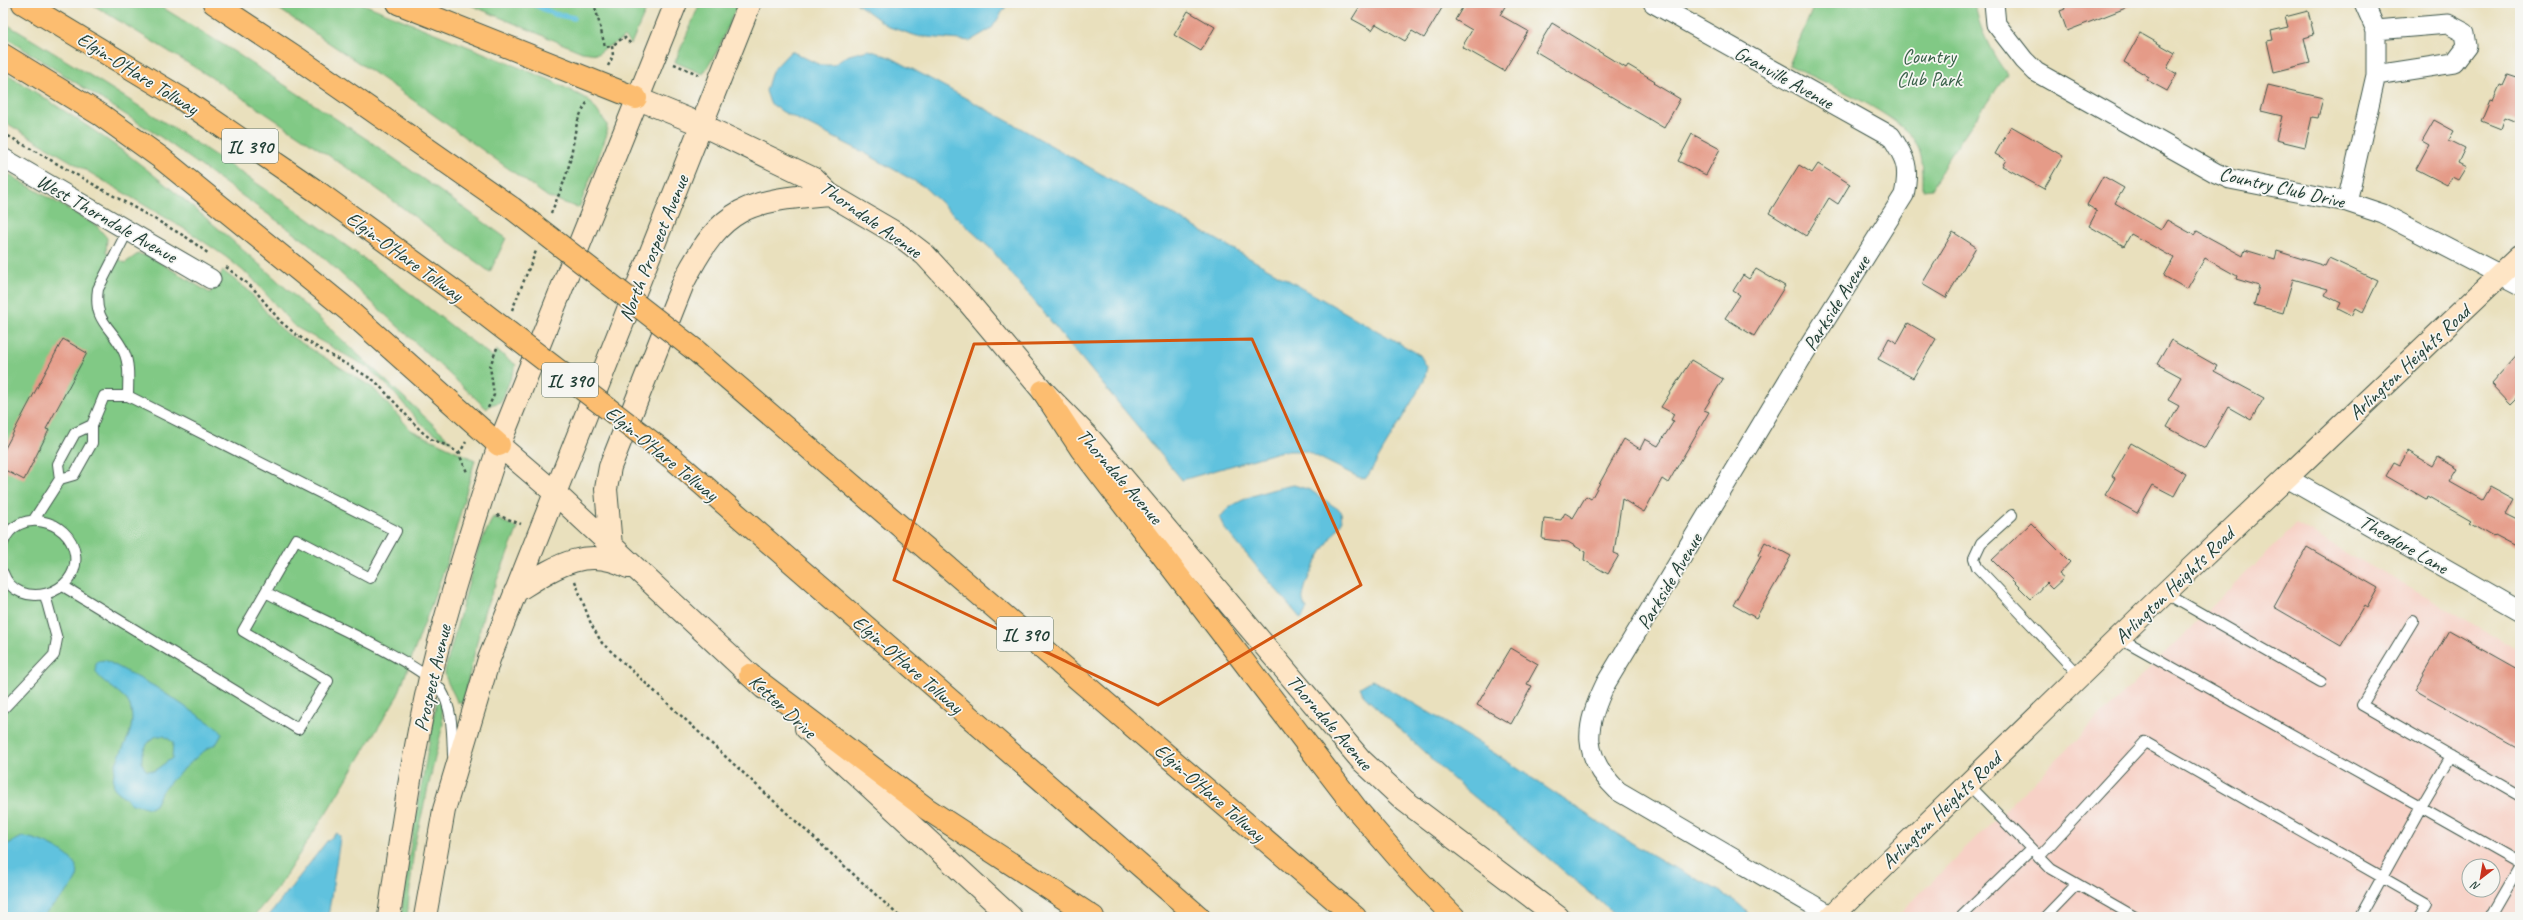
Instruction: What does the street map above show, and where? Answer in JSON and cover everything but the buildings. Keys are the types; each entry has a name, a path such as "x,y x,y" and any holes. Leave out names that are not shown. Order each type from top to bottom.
{"highway":[{"name":"Elgin-O'Hare Tollway","path":"23,3 182,99 319,193 469,302 671,457 1199,917"},
{"name":"Elgin-O'Hare Tollway","path":"214,3 300,60 512,208 695,350 1355,917"},
{"path":"398,3 636,98"},
{"path":"3,55 101,115 161,158 350,312 499,445"},
{"path":"1043,391 1081,449 1358,811 1416,878 1454,917"},
{"path":"750,675 927,809 1094,917"}],"street":[{"path":"425,917 444,810 454,771 489,660 555,493 499,445 636,98 676,3"},
{"name":"North Prospect Avenue","path":"555,493 750,3"},
{"name":"Granville Avenue","path":"1653,3 1890,136 1906,159"},
{"name":"Country Club Drive","path":"1994,3 1996,24 2024,60 2036,72 2199,164 2230,179 2347,202 2383,214 2520,286"},
{"path":"2347,202 2376,74 2376,30 2364,3"},
{"path":"2376,30 2448,24 2465,33 2466,46 2454,63 2376,74"},
{"name":"Thorndale Avenue","path":"636,98 702,126 814,179 829,194 899,234 925,255 970,303 1043,391 1092,441 1361,760 1405,800 1558,917"},
{"name":"West Thorndale Avenue","path":"3,158 128,230 216,270"},
{"name":"Parkside Avenue","path":"1832,917 1618,791 1605,779 1594,762 1588,739 1594,709 1606,683 1804,354 1904,195 1908,177 1906,159"},
{"path":"611,546 606,489 610,467 684,281 698,253 729,218 750,205 782,198 829,194"},
{"name":"Arlington Heights Road","path":"1832,917 2166,593 2520,256"},
{"name":"Prospect Avenue","path":"389,917 402,821 430,678 454,588 499,445"},
{"name":"Theodore Lane","path":"2287,478 2520,611"},
{"name":"Ketter Drive","path":"555,493 1011,917"},
{"path":"515,592 568,561 600,558 614,560 641,573"}],"lane":[{"path":"128,230 98,288 96,299 97,311 124,352 128,374 128,396"},
{"path":"60,478 74,475 92,443 92,425 104,396 128,396 396,532 370,578 296,539 267,592 243,631 328,682 298,729 63,586"},
{"path":"33,521 60,478 58,464 75,433 92,425"},
{"path":"2012,515 1982,543 1974,558 1977,567 2080,676"},
{"path":"3,543 11,531 21,524 33,521 45,521 56,525 65,533 72,542 75,554 74,566 70,577 63,586 45,595 21,592 11,586 3,573"},
{"path":"267,592 400,660 430,678 441,690 450,716 454,771"},
{"path":"2166,593 2321,682"},
{"path":"3,709 54,655 57,639 45,595"},
{"path":"2413,621 2362,705 2520,796"},
{"path":"2120,638 2520,864 2490,917"},
{"path":"2039,857 2146,742 2427,903 2419,917"},
{"path":"2360,917 2451,756"},
{"path":"1968,784 2051,869 2135,917"},
{"path":"1961,917 2030,849"},
{"path":"2045,917 2077,884"}],"path":[{"path":"592,3 596,10 604,47 612,46 624,37 631,44"},
{"path":"612,46 613,56"},
{"path":"674,64 702,76"},
{"path":"548,219 566,176 572,154 575,122 589,100"},
{"path":"3,133 186,237 214,258"},
{"path":"511,313 537,248"},
{"path":"216,270 253,288 281,322 298,336 375,381 421,431 431,439 450,447 459,454 467,470 468,476"},
{"path":"484,414 494,395 490,366 499,342"},
{"path":"459,454 462,449"},
{"path":"495,514 520,523"},
{"path":"573,576 591,624 602,643 900,917"}],"highlighted area":[{"path":"1252,339 1361,585 1158,705 894,580 974,344"}],"shaded area":[{"path":"2296,524 2520,650 2520,917 1896,917"}],"green space":[{"path":"90,3 155,3 230,49 368,140 506,238 490,272 358,175 217,81"},
{"path":"270,3 361,3 550,80 589,100 607,124 607,134 579,208 548,197 399,90"},
{"path":"466,3 649,3 631,44 624,37 598,54 582,52"},
{"path":"700,3 738,3 717,52 703,74 675,62"},
{"name":"Country Club Park","path":"1815,3 1975,3 1979,22 1986,40 2007,74 1949,157 1932,189 1923,190 1923,167 1921,156 1917,145 1908,133 1878,110 1859,99 1789,65"},
{"path":"3,22 147,111 241,172 378,269 493,357 496,350 516,365 501,402 490,405 487,409 308,243 162,138 3,36"},
{"path":"3,71 111,142 185,200 301,302 452,442 430,431 421,424 389,387 367,367 294,326 252,278 226,257 188,231 3,121"},
{"path":"3,171 97,226 107,238 106,252 125,263 138,254 149,256 210,293 223,271 248,290 276,324 289,335 373,388 411,430 475,460 447,562 398,695 326,813 278,887 253,917 3,917"},
{"path":"493,517 518,528 484,612 463,702 457,702 446,678 445,670 478,549"},
{"path":"437,699 441,705 443,724 414,847 407,917 401,917 408,860"}],"water":[{"path":"856,3 1008,3 992,28 970,41 917,36 889,27"},
{"path":"869,50 892,58 1015,125 1420,355 1427,367 1424,381 1365,479 1306,451 1282,451 1182,480 991,249 923,186 863,152 783,112 770,103 766,91 772,71 791,51 820,65 833,65 849,55"},
{"path":"1294,485 1310,490 1341,511 1342,522 1318,558 1309,577 1305,587 1303,599 1307,609 1301,619 1225,529 1220,519 1224,512 1241,501 1264,492"},
{"path":"105,660 154,686 219,729 222,734 217,743 201,753 173,779 162,791 155,805 150,808 132,804 114,788 113,776 115,766 128,738 132,718 130,706 126,700 121,694 107,684 97,673 95,667 98,661","holes":["157,736 164,736 173,742 172,758 154,771 146,770 142,761 142,756 146,746 153,738"]},
{"path":"1372,680 1480,744 1640,848 1726,895 1746,910 1749,917 1619,917 1453,779 1364,696 1360,687"},
{"path":"337,833 340,836 328,917 268,917 327,841"},
{"path":"22,837 38,840 58,850 74,862 77,870 77,877 74,883 42,917 3,917 3,852 8,844"}],"waterway":[{"path":"532,3 554,14 574,18"}]}
